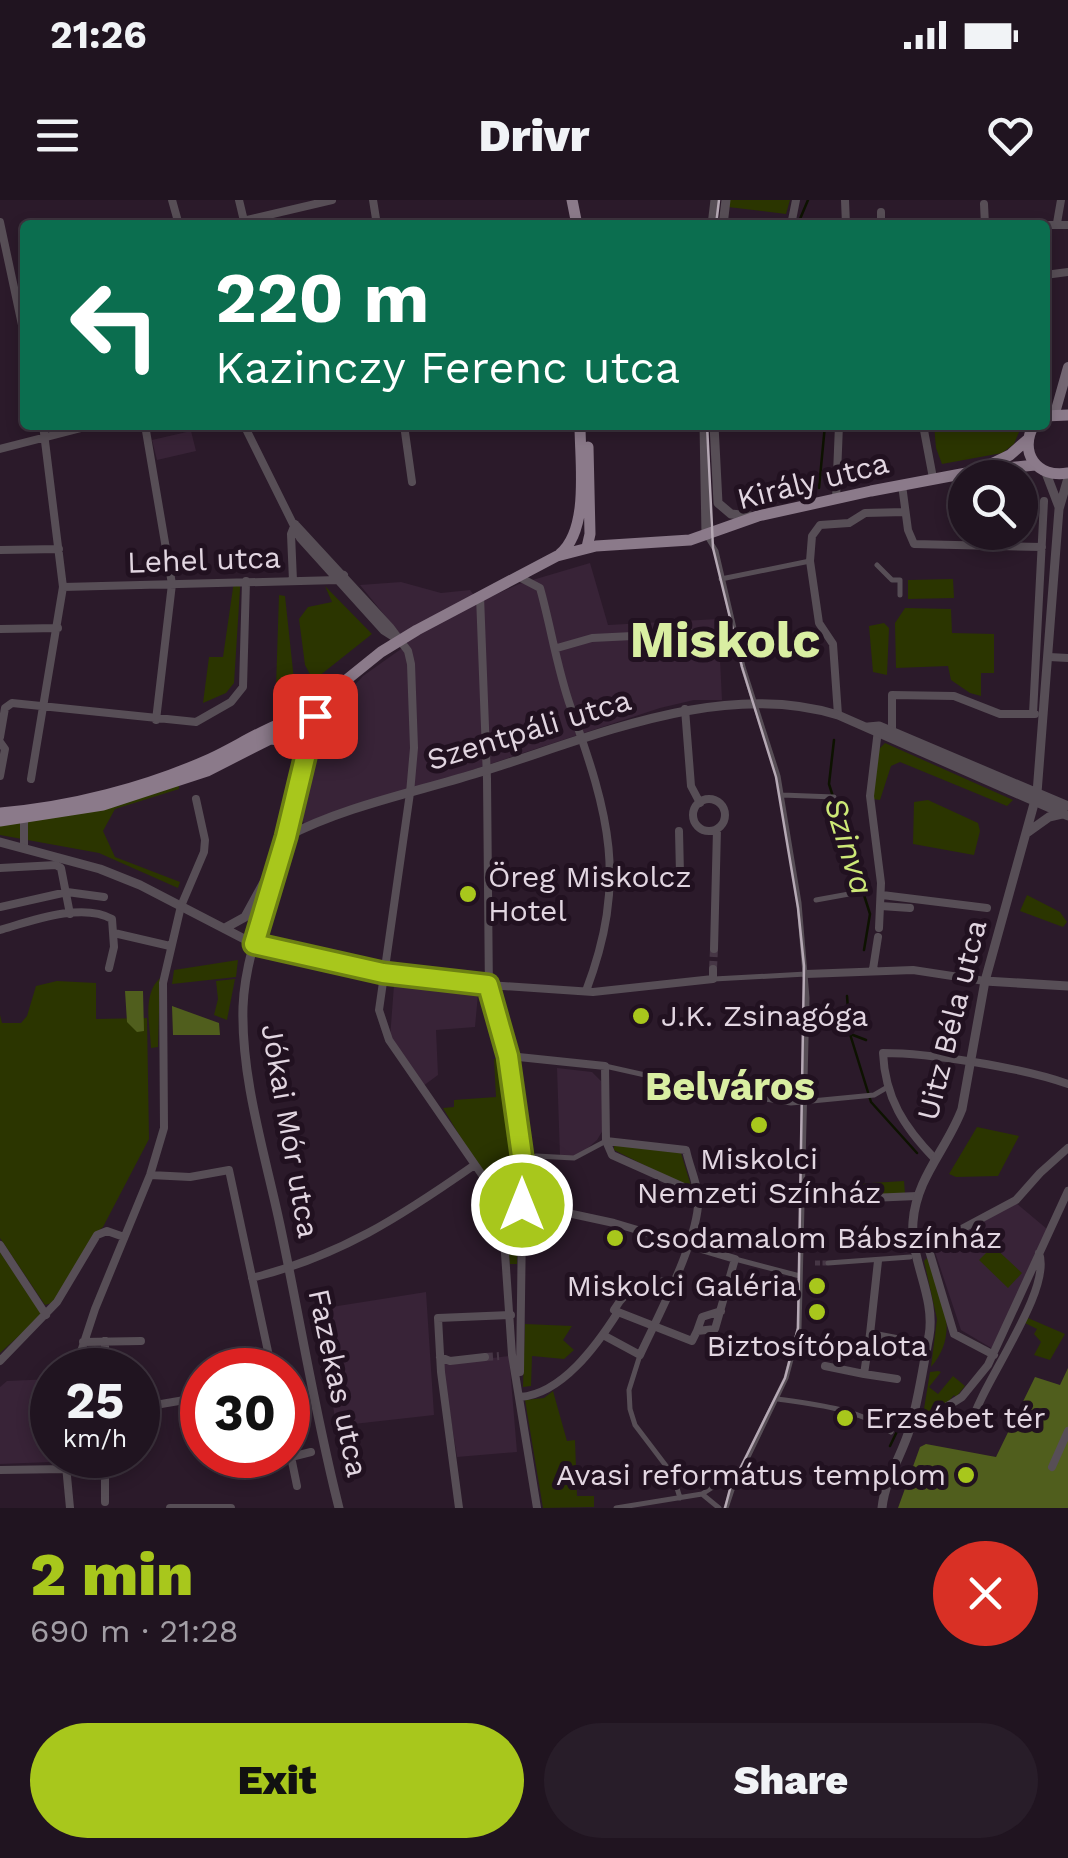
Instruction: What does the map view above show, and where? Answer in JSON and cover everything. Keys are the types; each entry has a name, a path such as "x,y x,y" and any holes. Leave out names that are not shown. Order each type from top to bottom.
{"main road":[{"path":"1056,414 1068,367"},
{"path":"584,430 579,496 581,537 587,547"},
{"path":"584,430 590,539 587,547"},
{"path":"1032,430 1027,440 1032,460"},
{"name":"Király utca","path":"1000,460 1027,440"},
{"path":"1038,466 1046,473 1068,476"},
{"name":"Király utca","path":"587,547 682,541 758,516 948,476"},
{"path":"557,556 570,545 580,519"},
{"path":"570,545 587,547"},
{"path":"0,812 20,815 103,805 207,771 270,739 399,641 516,576 557,556 587,547"},
{"path":"303,766 317,704"},
{"path":"0,821 166,776 298,718"},
{"path":"270,739 286,742 303,766"}],"street":[{"path":"248,220 332,200"},
{"path":"1057,223 1061,200"},
{"path":"984,204 985,220"},
{"path":"881,220 882,212"},
{"path":"0,222 4,260 20,320"},
{"path":"1050,223 1068,226"},
{"path":"31,778 63,586 45,430"},
{"path":"0,449 76,430"},
{"path":"145,430 172,584 156,720"},
{"path":"247,430 296,524 408,652 413,675 414,748 379,1010 382,1026 498,1198 510,1315 516,1329 520,1392"},
{"path":"405,430 412,482"},
{"path":"702,1494 723,1508 778,1398 799,1328 806,974 803,902 782,795 716,551 706,535 704,430"},
{"path":"714,430 718,504 732,514 758,516"},
{"path":"836,498 839,430"},
{"name":"Király utca","path":"924,430 934,478"},
{"path":"1046,473 1060,509"},
{"name":"Uitz Béla utca","path":"882,1508 912,1424 927,1344 928,1301 913,1256 917,1196 958,1119 985,981 1036,798 1040,774 1039,714 1049,657 1060,509 1068,476"},
{"path":"902,484 904,512 914,544 1057,547"},
{"path":"892,731 892,695 954,696 1000,714 1039,714 1038,615 1044,501"},
{"path":"838,715 832,644 819,623 810,562 812,536 820,526 849,524 865,513 904,512"},
{"path":"293,580 291,534 296,524"},
{"path":"0,550 59,549"},
{"path":"721,579 810,562"},
{"path":"877,565 892,580 900,580 900,594"},
{"path":"516,576 540,588 570,707 584,738 608,832 610,869 602,951 586,991"},
{"name":"Lehel utca","path":"63,586 341,578"},
{"path":"0,776 5,749 0,739 8,704 196,722 241,694 246,581"},
{"path":"480,594 487,774 488,985 508,1056 522,1156 522,1267 512,1355 538,1508"},
{"path":"0,628 58,628"},
{"path":"556,648 592,638 694,633"},
{"path":"1049,657 1068,658"},
{"path":"685,709 691,786 700,802"},
{"name":"Szentpáli utca","path":"286,837 410,793 487,774 584,738 685,709 818,709 875,729"},
{"path":"225,928 245,917 286,837 303,766 298,718"},
{"path":"875,729 892,731 1016,783 1066,812"},
{"path":"875,729 1022,796 1036,798"},
{"path":"873,969 883,883 870,796 875,729"},
{"path":"1016,783 1040,774"},
{"path":"782,795 830,797"},
{"path":"1022,796 1028,810 1028,832"},
{"path":"82,1348 164,1128 161,1013 170,946 181,906 204,852 196,799"},
{"path":"714,949 717,828 724,818 720,805 712,800 700,802 694,811 696,825 708,831 717,828"},
{"path":"292,811 314,825"},
{"path":"1028,832 1049,817 1066,812"},
{"path":"20,815 24,848"},
{"path":"680,831 680,874"},
{"path":"0,842 100,868 254,944 383,973 586,991 713,974 873,969 1068,986"},
{"name":"Jókai Mór utca","path":"280,854 254,944 243,1001 244,1047 290,1269"},
{"path":"0,868 56,865 64,874 70,914"},
{"path":"869,886 883,883"},
{"path":"0,907 68,892 104,896"},
{"path":"816,900 860,892"},
{"path":"882,895 987,908"},
{"path":"881,906 910,908"},
{"path":"0,930 70,914 107,916 112,920 114,933 109,968"},
{"path":"114,933 170,946"},
{"path":"935,1159 907,1124 886,1088 883,1053 970,1063 1068,1084"},
{"path":"508,1056 605,1066 791,1103 874,1096 886,1088"},
{"path":"605,1066 606,1140 612,1155 698,1194"},
{"path":"536,1156 574,1158 606,1140 686,1150 698,1209 674,1281 640,1355 629,1390 635,1425 673,1476 680,1498"},
{"path":"994,1355 954,1334 928,1251 930,1245 1016,1200 1068,1148"},
{"path":"150,1174 190,1177 229,1170 252,1278 290,1269 372,1234 473,1166"},
{"path":"912,1424 962,1397 994,1355 1068,1191"},
{"path":"870,1198 917,1196"},
{"path":"498,1198 614,1224 802,1276"},
{"path":"0,1361 57,1302 96,1235 107,1231 124,1238"},
{"path":"0,1245 46,1315"},
{"path":"971,1425 1041,1273 1039,1253"},
{"path":"828,1263 913,1256"},
{"path":"697,1331 715,1329 736,1259"},
{"path":"864,1374 878,1261"},
{"path":"802,1262 815,1263"},
{"path":"508,1268 522,1267"},
{"name":"Fazekas utca","path":"290,1269 316,1419 338,1508"},
{"name":"Fazekas utca","path":"252,1278 267,1348"},
{"path":"674,1281 649,1282 629,1289 614,1310 692,1341 702,1318 721,1311"},
{"path":"520,1392 537,1396 550,1389 603,1336 618,1312"},
{"path":"459,1508 438,1318 510,1315"},
{"path":"870,1334 927,1344"},
{"path":"603,1336 640,1355"},
{"path":"84,1342 140,1341"},
{"path":"104,1342 104,1348"},
{"path":"499,1356 512,1355"},
{"path":"440,1358 486,1358"},
{"path":"825,1366 897,1379"},
{"path":"778,1398 799,1399 878,1422 892,1432"},
{"path":"1052,1467 1068,1431"},
{"path":"616,1508 702,1494 742,1469"},
{"path":"0,1470 30,1470"},
{"path":"67,1478 70,1508"},
{"path":"105,1478 105,1502"},
{"name":"Fazekas utca","path":"295,1478 297,1486"},
{"path":"170,1508 231,1508"}],"shaded area":[{"path":"191,431 196,451 157,460 152,440"},
{"path":"590,563 608,625 718,619 722,700 694,700 660,708 305,825 299,813 321,722 363,676 408,644 360,585 401,582 441,593 470,590 479,602 519,584"},
{"path":"394,985 478,994 475,1027 436,1030 438,1075 423,1086 390,1038"},
{"path":"557,1068 592,1072 601,1081 606,1125 597,1140 572,1157 560,1157"},
{"path":"1016,1203 1047,1229 993,1349 961,1330 934,1249"},
{"path":"426,1292 434,1415 336,1426 319,1309"},
{"path":"509,1356 517,1452 457,1457 442,1364"},
{"path":"30,1380 30,1463 0,1464 0,1387 7,1381"}],"green space":[{"path":"729,200 790,200 786,214 728,207"},
{"path":"934,430 1020,430 1014,444 1002,453 942,464"},
{"path":"953,579 954,598 908,599 908,580"},
{"path":"234,581 240,589 234,683 226,693 203,703 209,657 223,657"},
{"path":"325,586 372,634 304,688 283,698 276,687 279,595 285,596 294,680 312,678 305,665 299,619 308,607 332,602"},
{"path":"905,608 951,609 952,633 994,634 994,673 981,673 981,696 951,680 948,666 896,668 895,623"},
{"path":"884,623 889,628 887,675 873,672 869,626"},
{"path":"885,743 1013,800 1007,806 900,762 891,766 880,800 873,799 879,749"},
{"path":"179,782 179,789 115,809 103,831 115,857 180,882 178,888 99,853 0,835 0,822"},
{"path":"928,800 978,823 974,855 913,844 914,802"},
{"path":"1027,895 1060,912 1067,922 1063,927 1020,911"},
{"path":"238,960 236,977 172,984 174,970"},
{"path":"160,978 158,1047 151,1048 149,1001"},
{"path":"235,979 227,1020 214,1015 218,999 216,981"},
{"path":"57,981 96,983 96,1019 147,1018 149,1139 103,1227 55,1302 45,1305 0,1238 0,1015 2,1023 21,1023 36,986"},
{"path":"125,991 143,991 144,1031 137,1032 127,1022"},
{"path":"172,1006 219,1023 220,1035 173,1035"},
{"path":"494,1059 504,1060 515,1160 515,1187 499,1190 477,1165 443,1108 454,1107 454,1100 496,1097"},
{"path":"977,1127 1019,1136 998,1176 949,1174"},
{"path":"614,1144 681,1153 692,1189 614,1150"},
{"path":"904,1181 905,1194 856,1202 855,1184"},
{"path":"507,1208 515,1208 519,1214 517,1264 510,1264 504,1215"},
{"path":"993,1246 1022,1273 1008,1288 979,1260"},
{"path":"0,1252 42,1315 0,1353"},
{"path":"927,1258 947,1327 940,1354 931,1367 937,1319 924,1261"},
{"path":"1028,1318 1065,1334 1050,1360 1034,1355 1041,1342 1034,1334 1037,1329 1025,1323"},
{"path":"525,1324 572,1326 563,1340 574,1350 564,1359 532,1356 531,1386 523,1387"},
{"path":"1068,1368 1068,1508 898,1508 920,1447 926,1444 996,1457 1035,1377 1060,1385"},
{"path":"930,1372 941,1372 929,1387 938,1394 953,1376 965,1386 956,1397 925,1416"},
{"path":"553,1391 567,1441 575,1440 577,1496 594,1496 594,1507 543,1508 525,1400 544,1398"}],"waterway":[{"name":"Szinva","path":"800,220 808,200"},
{"name":"Szinva","path":"819,488 825,430"},
{"name":"Szinva","path":"834,740 829,784 870,914 864,950"},
{"name":"Szinva","path":"847,996 850,1034 871,1102 917,1153"},
{"path":"853,1035 866,1040"},
{"name":"Szinva","path":"890,1446 901,1423"}],"tunnel":[{"path":"713,969 714,949"},
{"path":"815,1263 828,1263"},
{"path":"485,1357 499,1356"}],"tram line":[{"path":"717,220 719,200"},
{"path":"707,430 713,548 742,667 776,777 804,966 798,1328 785,1378 730,1489 725,1508"}],"place":[{"name":"Öreg Miskolcz Hotel","path":"468,894"},
{"name":"J.K. Zsinagóga","path":"641,1016"},
{"name":"Miskolci Nemzeti Színház","path":"759,1125"},
{"name":"Csodamalom Bábszínház","path":"615,1238"},
{"name":"Miskolci Galéria","path":"817,1286"},
{"name":"Biztosítópalota","path":"817,1312"},
{"name":"Erzsébet tér","path":"845,1418"},
{"name":"Avasi református templom","path":"966,1475"}],"district":[{"name":"Miskolc","path":"725,639"},
{"name":"Belváros","path":"730,1086"}],"route":[{"path":"315,716 286,837 254,944 383,973 488,985 508,1056 522,1156 522,1205"}]}
